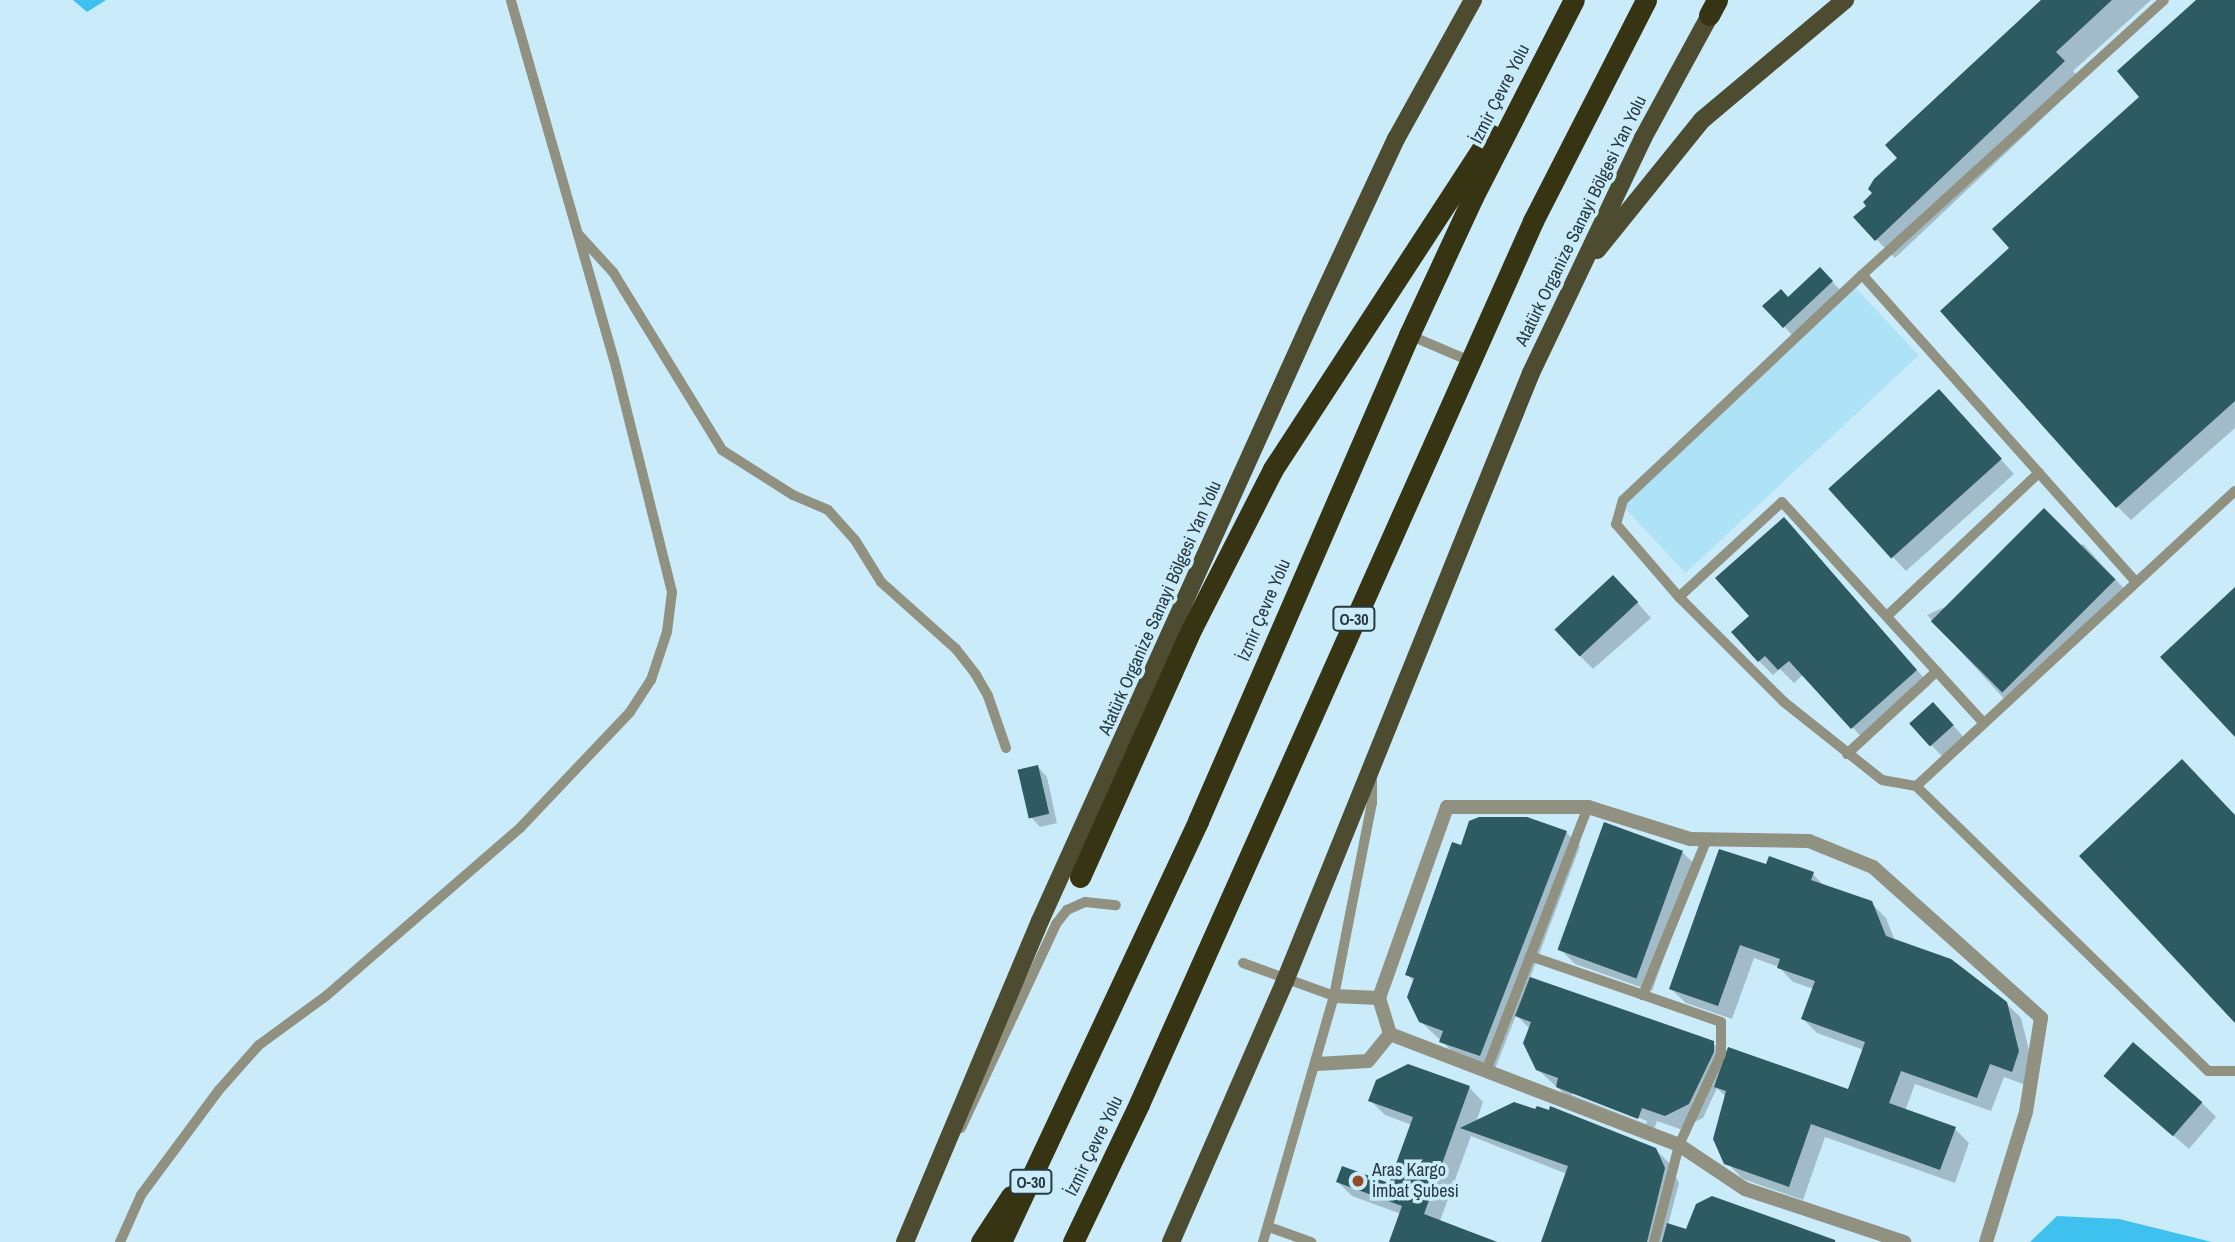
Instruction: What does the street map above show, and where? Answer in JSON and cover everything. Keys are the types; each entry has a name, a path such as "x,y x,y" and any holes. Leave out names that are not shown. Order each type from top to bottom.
{"highway":[{"name":"İzmir Çevre Yolu","path":"1001,1242 1060,1121 1198,821 1409,335 1574,0"},
{"name":"İzmir Çevre Yolu","path":"1073,1242 1150,1080 1539,209 1646,0"},
{"path":"1080,877 1192,628 1273,469 1546,55"},
{"path":"981,1242 1060,1121"}],"main road":[{"name":"Atatürk Organize Sanayi Bölgesi Yan Yolu","path":"905,1242 1040,921 1311,321 1396,139 1472,0"},
{"path":"1575,277 1702,120 1845,0"},
{"name":"Atatürk Organize Sanayi Bölgesi Yan Yolu","path":"1171,1242 1285,981 1445,577 1575,277 1715,5"}],"street":[{"path":"1390,1034 1379,998 1447,807 1588,807 1689,839 1809,841 1873,867 2041,1018 2026,1112 1986,1242"},
{"path":"1334,996 1379,998"},
{"path":"1390,1034 1679,1146 1745,1189 1904,1242"},
{"path":"1317,1064 1368,1061 1390,1034"}],"lane":[{"path":"120,1242 141,1195 211,1100 259,1045 326,996 520,828 630,712 651,680 667,632 672,592 614,360 511,0"},
{"path":"2164,0 1862,275 1619,506 1619,532 1678,597 1784,702 1882,780 1916,786 2208,1071 2235,1071"},
{"path":"575,231 613,272 722,450 793,495 828,510 855,540 881,582 956,649 976,675 988,696 1006,748"},
{"path":"1862,275 2136,582"},
{"path":"1409,335 1470,361"},
{"path":"1887,616 2039,473"},
{"path":"1916,786 2235,491"},
{"path":"1678,597 1782,502 1984,723"},
{"path":"1847,754 1937,671"},
{"path":"1263,1242 1317,1064 1334,996 1372,803 1372,764"},
{"path":"1486,1071 1588,807"},
{"path":"1643,995 1707,839"},
{"path":"928,1185 976,1101 1056,924 1067,910 1085,902 1116,905"},
{"path":"1530,956 1721,1022 1721,1054 1679,1146 1654,1242"},
{"path":"1243,963 1285,981 1334,996"},
{"path":"1269,1227 1281,1237 1311,1242"}],"shaded area":[{"path":"1854,286 1919,355 1685,573 1621,504"}],"water":[{"path":"73,0 106,0 87,12"},
{"path":"2057,1216 2119,1219 2212,1242 2030,1242"}],"building":[{"path":"2041,0 2112,0 2056,52 2065,61 1875,241 1853,217 1866,206 1863,202 1872,193 1868,189 1874,179 1897,158 1885,145"},
{"path":"2196,0 2235,0 2235,401 2116,508 1940,311 2009,248 1992,229 2139,97 2117,71"},
{"path":"1820,267 1833,281 1783,328 1762,306 1781,289 1788,297"},
{"path":"1939,389 2002,459 1891,559 1828,489"},
{"path":"2044,508 2115,579 2002,693 1931,621"},
{"path":"1784,517 1917,670 1851,729 1789,661 1778,670 1765,656 1758,662 1731,632 1749,616 1715,578"},
{"path":"1613,575 1638,602 1580,657 1554,630"},
{"path":"2235,587 2235,737 2160,657"},
{"path":"1933,702 1954,725 1930,746 1909,723"},
{"path":"2182,759 2235,815 2235,1023 2079,856"},
{"path":"1038,765 1049,814 1029,818 1018,770"},
{"path":"1479,817 1527,817 1567,831 1480,1056 1439,1042 1443,1031 1419,1022 1407,997 1414,978 1405,975 1452,842 1461,845 1469,821"},
{"path":"1604,822 1683,851 1636,979 1557,950"},
{"path":"1719,849 1766,864 1769,856 1814,872 1811,880 1872,901 1886,936 1951,959 2007,1002 2019,1051 2012,1072 1990,1064 1977,1098 1901,1071 1889,1103 1956,1127 1940,1170 1811,1124 1789,1187 1724,1164 1713,1139 1726,1091 1714,1087 1728,1047 1848,1089 1865,1042 1801,1019 1815,981 1777,968 1780,959 1740,945 1718,1006 1669,989"},
{"path":"1530,977 1714,1041 1714,1052 1689,1104 1665,1116 1642,1108 1638,1119 1556,1087 1558,1078 1536,1070 1523,1043 1531,1022 1515,1016"},
{"path":"2133,1042 2202,1102 2173,1136 2103,1076"},
{"path":"1408,1064 1470,1086 1424,1214 1497,1242 1389,1242 1402,1206 1336,1182 1342,1166 1389,1183 1413,1117 1368,1101 1376,1080"},
{"path":"1514,1102 1535,1109 1537,1106 1549,1110 1550,1106 1656,1148 1665,1168 1647,1242 1541,1242 1568,1166 1460,1128"},
{"path":"1712,1196 1835,1242 1662,1242 1667,1223 1686,1229 1696,1204"}],"place":[{"name":"Aras Kargo İmbat Şubesi","path":"1358,1181"}]}
